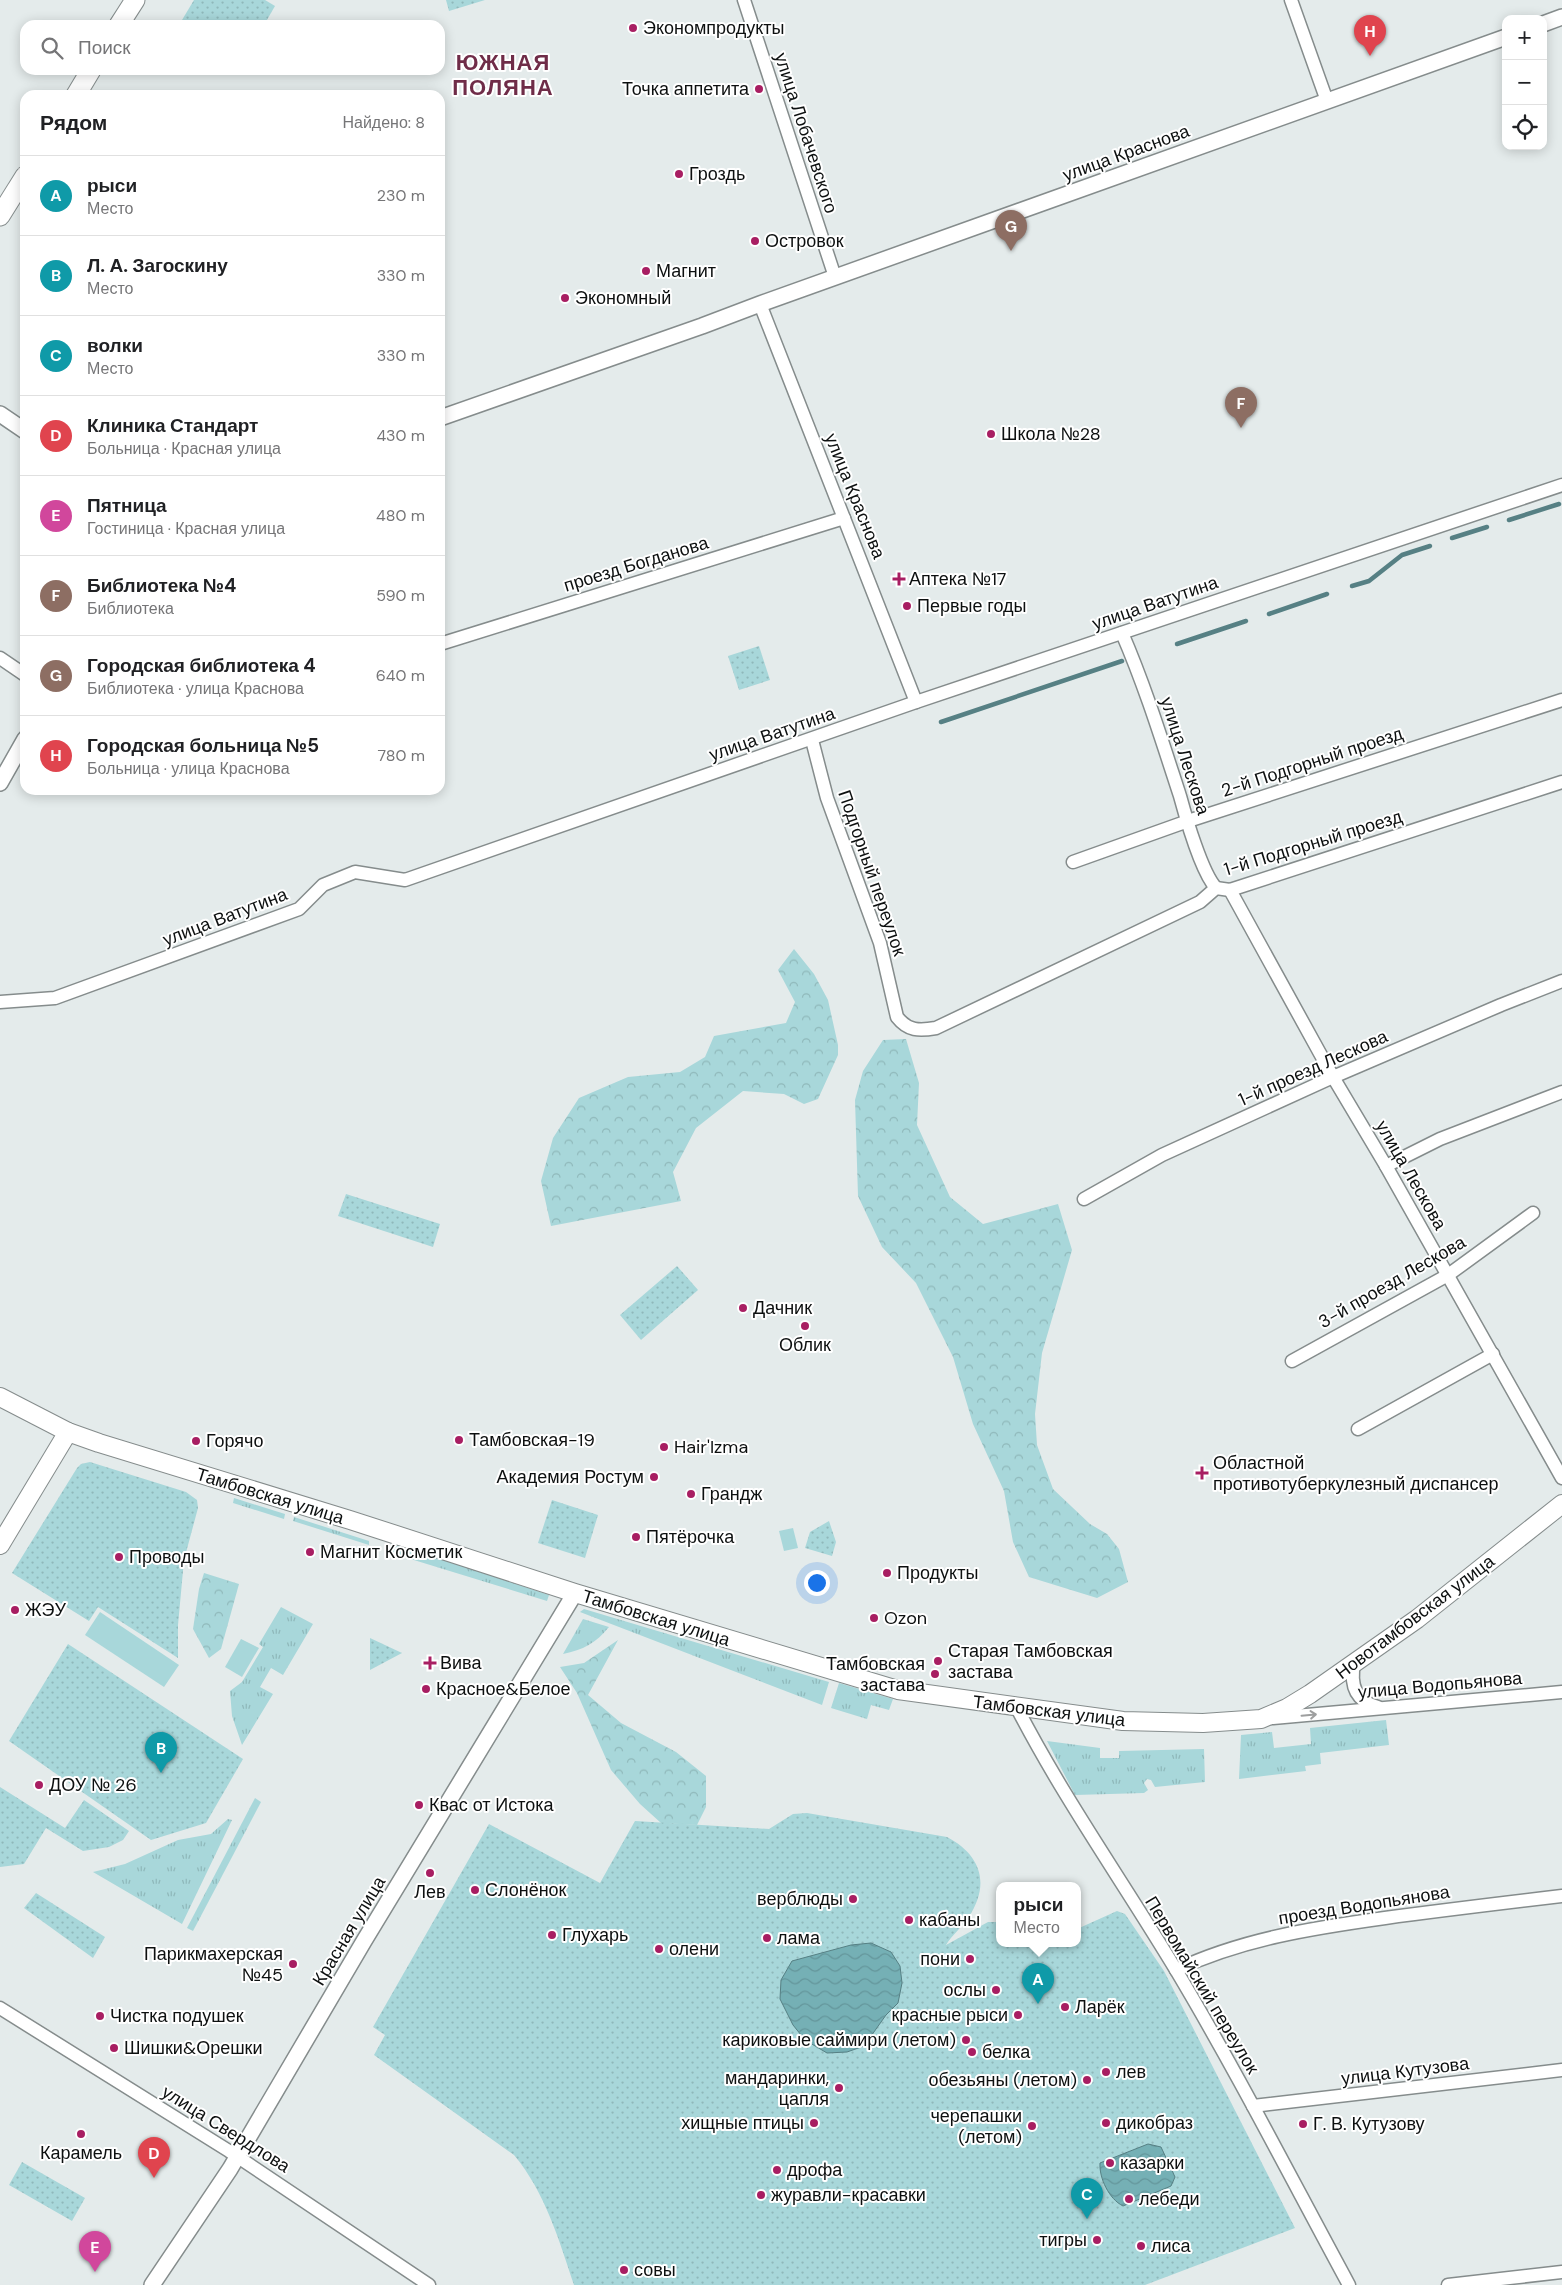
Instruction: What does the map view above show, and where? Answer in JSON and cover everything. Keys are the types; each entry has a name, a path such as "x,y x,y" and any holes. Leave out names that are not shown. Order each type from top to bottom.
{"main road":[{"path":"122,20 135,0"},
{"path":"79,90 88,75"},
{"path":"0,216 20,184"},
{"name":"Тамбовская улица","path":"0,1397 68,1432 575,1593 898,1690 1017,1708 1123,1721 1203,1723 1261,1719"},
{"path":"0,1545 68,1432"},
{"name":"Новотамбовская улица","path":"1261,1719 1287,1708 1310,1694 1417,1619 1562,1504"}],"street":[{"name":"улица Лобачевского","path":"744,0 835,277"},
{"path":"1291,0 1327,101"},
{"path":"1547,23 1562,17"},
{"name":"улица Краснова","path":"445,416 692,330 1502,38"},
{"name":"улица Краснова","path":"760,304 916,702"},
{"path":"0,414 20,428"},
{"name":"улица Ватутина","path":"0,1002 55,998 299,909 323,885 355,872 405,880 812,740 916,702 1562,485"},
{"name":"проезд Богданова","path":"445,642 844,518"},
{"name":"улица Лескова","path":"1122,633 1142,680 1188,821 1210,878 1216,888"},
{"path":"0,658 20,672"},
{"name":"2-й Подгорный проезд","path":"1073,862 1188,821 1562,700"},
{"name":"Подгорный переулок","path":"812,740 827,798 880,943 897,1017"},
{"path":"0,783 20,748"},
{"name":"1-й Подгорный проезд","path":"897,1017 903,1025 913,1030 936,1028 1200,902 1216,888 1230,890 1562,782"},
{"name":"улица Лескова","path":"1230,890 1333,1077 1448,1274 1562,1478"},
{"name":"1-й проезд Лескова","path":"1084,1199 1162,1155 1333,1077 1562,981"},
{"path":"1386,1166 1440,1139 1562,1092"},
{"name":"3-й проезд Лескова","path":"1292,1361 1448,1274 1533,1213"},
{"path":"1358,1429 1493,1354"},
{"name":"Красная улица","path":"152,2285 237,2157 364,1941 575,1593"},
{"path":"1354,1663 1352,1682 1354,1690 1365,1702 1382,1708"},
{"name":"улица Водопьянова","path":"1261,1719 1562,1692"},
{"name":"Первомайский переулок","path":"1017,1708 1090,1836 1176,1970 1253,2106 1349,2285"},
{"name":"проезд Водопьянова","path":"1176,1970 1201,1957 1247,1943 1330,1926 1562,1896"},
{"name":"улица Свердлова","path":"0,2008 237,2157 429,2285"},
{"name":"улица Кутузова","path":"1253,2106 1562,2070"},
{"path":"1448,2285 1562,2272"}],"green space":[{"path":"194,0 265,0 275,6 267,20 182,20"},
{"path":"446,0 485,0 449,11"},
{"path":"759,646 770,680 739,690 728,656"},
{"path":"794,949 814,974 828,1000 838,1045 838,1055 818,1099 804,1104 784,1094 743,1091 696,1128 673,1172 681,1201 551,1226 541,1181 553,1138 579,1098 628,1077 680,1072 705,1057 714,1036 786,1023 795,1002 778,970"},
{"path":"906,1039 919,1083 917,1125 950,1197 983,1224 1058,1204 1072,1250 1042,1353 1035,1414 1037,1445 1053,1489 1090,1524 1107,1534 1119,1549 1128,1582 1097,1598 1029,1577 1013,1542 1004,1491 973,1424 953,1357 916,1283 882,1247 858,1196 855,1100 863,1071 883,1040"},
{"path":"346,1194 440,1224 433,1247 338,1216"},
{"path":"677,1266 698,1290 641,1340 620,1315"},
{"path":"90,1462 186,1492 197,1500 198,1508 184,1560 178,1625 178,1658 98,1607 89,1621 12,1573 77,1468 81,1464"},
{"path":"234,1498 285,1514 284,1519 233,1503"},
{"path":"552,1500 598,1515 585,1558 538,1543"},
{"path":"294,1517 369,1541 369,1545 293,1521"},
{"path":"829,1521 836,1542 832,1556 805,1548 810,1532"},
{"path":"793,1528 798,1548 784,1551 779,1531"},
{"path":"400,1545 549,1595 547,1601 391,1553 395,1547"},
{"path":"204,1573 239,1584 221,1649 209,1658 193,1629 199,1589"},
{"path":"281,1607 313,1624 283,1675 271,1668 260,1687 273,1694 242,1745 232,1716 230,1691 242,1682 263,1647 259,1644"},
{"path":"584,1609 829,1682 822,1705 580,1612"},
{"path":"100,1612 179,1665 164,1687 85,1635"},
{"path":"583,1619 609,1627 589,1645 563,1654"},
{"path":"370,1638 402,1653 370,1670"},
{"path":"241,1639 259,1648 242,1677 225,1667"},
{"path":"618,1640 588,1695 621,1723 676,1752 706,1776 706,1807 697,1825 661,1823 640,1804 611,1770 577,1693 560,1667 584,1663"},
{"path":"68,1644 243,1759 206,1823 151,1840 9,1741"},
{"path":"839,1683 893,1699 889,1710 871,1705 867,1719 831,1708"},
{"path":"1386,1720 1389,1745 1320,1753 1321,1764 1305,1766 1306,1771 1239,1779 1241,1735 1272,1732 1274,1748 1311,1744 1310,1728"},
{"path":"1047,1741 1100,1748 1100,1758 1119,1758 1119,1751 1204,1749 1205,1782 1155,1787 1151,1780 1147,1779 1144,1783 1148,1790 1144,1793 1075,1795"},
{"path":"0,1787 65,1828 84,1800 129,1831 123,1840 109,1847 83,1851 46,1828 24,1864 0,1867"},
{"path":"255,1798 261,1802 193,1931 187,1928"},
{"path":"807,1813 947,1837 959,1844 968,1852 979,1872 979,1894 968,1918 946,1945 988,1922 996,1922 996,1947 1081,1947 1081,1927 1117,1911 1125,1914 1164,1971 1295,2228 1145,2285 574,2285 550,2217 525,2169 514,2155 374,2055 385,2035 373,2027 489,1824 600,1883 635,1821 769,1829 793,1814"},
{"path":"228,1819 232,1820 182,1924 93,1872 125,1864 178,1840 211,1834"},
{"path":"36,1893 105,1937 93,1958 24,1908"},
{"path":"22,2162 85,2198 72,2221 9,2185"}],"water":[{"path":"871,1943 891,1952 900,1966 902,1983 898,2003 886,2015 864,2046 847,2052 827,2053 805,2040 793,2025 780,1999 781,1980 792,1961 851,1945"},
{"path":"1148,2144 1161,2147 1175,2177 1171,2186 1123,2206 1113,2198 1106,2188 1101,2175 1100,2163"}],"waterway":[{"path":"1509,520 1559,504"},
{"path":"1452,538 1487,527"},
{"path":"1352,586 1369,581 1402,555 1430,546"},
{"path":"1269,614 1327,594"},
{"path":"1177,644 1246,621"},
{"path":"941,722 1122,661"}],"place":[{"name":"Экономпродукты","path":"633,28"},
{"name":"Городская больница №5","path":"1370,56"},
{"name":"Точка аппетита","path":"759,89"},
{"name":"Гроздь","path":"679,174"},
{"name":"Островок","path":"755,241"},
{"name":"Городская библиотека 4","path":"1011,251"},
{"name":"Магнит","path":"646,271"},
{"name":"Экономный","path":"565,298"},
{"name":"Библиотека №4","path":"1241,428"},
{"name":"Школа №28","path":"991,434"},
{"name":"Аптека №17","path":"899,579"},
{"name":"Первые годы","path":"907,606"},
{"name":"Дачник","path":"743,1308"},
{"name":"Облик","path":"805,1326"},
{"name":"Тамбовская-19","path":"459,1440"},
{"name":"Горячо","path":"196,1441"},
{"name":"Hair'Izma","path":"664,1447"},
{"name":"Областной противотуберкулезный диспансер","path":"1202,1473"},
{"name":"Академия Ростум","path":"654,1477"},
{"name":"Грандж","path":"691,1494"},
{"name":"Пятёрочка","path":"636,1537"},
{"name":"Магнит Косметик","path":"310,1552"},
{"name":"Проводы","path":"119,1557"},
{"name":"Продукты","path":"887,1573"},
{"name":"ЖЭУ","path":"15,1610"},
{"name":"Ozon","path":"874,1618"},
{"name":"Старая Тамбовская застава","path":"938,1661"},
{"name":"Вива","path":"430,1663"},
{"name":"Тамбовская застава","path":"935,1674"},
{"name":"Красное&Белое","path":"426,1689"},
{"name":"Л. А. Загоскину","path":"161,1773"},
{"name":"ДОУ № 26","path":"39,1785"},
{"name":"Квас от Истока","path":"419,1805"},
{"name":"Лев","path":"430,1873"},
{"name":"Слонёнок","path":"475,1890"},
{"name":"верблюды","path":"853,1899"},
{"name":"кабаны","path":"909,1920"},
{"name":"Глухарь","path":"552,1935"},
{"name":"лама","path":"767,1938"},
{"name":"олени","path":"659,1949"},
{"name":"пони","path":"970,1959"},
{"name":"Парикмахерская №45","path":"293,1964"},
{"name":"ослы","path":"996,1990"},
{"name":"рыси","path":"1038,2004"},
{"name":"Ларёк","path":"1065,2007"},
{"name":"красные рыси","path":"1018,2015"},
{"name":"Чистка подушек","path":"100,2016"},
{"name":"кариковые саймири (летом)","path":"966,2040"},
{"name":"Шишки&Орешки","path":"114,2048"},
{"name":"белка","path":"972,2052"},
{"name":"лев","path":"1106,2072"},
{"name":"обезьяны (летом)","path":"1087,2080"},
{"name":"мандаринки, цапля","path":"839,2088"},
{"name":"хищные птицы","path":"814,2123"},
{"name":"дикобраз","path":"1106,2123"},
{"name":"Г. В. Кутузову","path":"1303,2124"},
{"name":"черепашки (летом)","path":"1032,2126"},
{"name":"Карамель","path":"81,2134"},
{"name":"казарки","path":"1110,2163"},
{"name":"дрофа","path":"777,2170"},
{"name":"Клиника Стандарт","path":"154,2178"},
{"name":"журавли-красавки","path":"761,2195"},
{"name":"лебеди","path":"1129,2199"},
{"name":"волки","path":"1087,2219"},
{"name":"тигры","path":"1097,2240"},
{"name":"лиса","path":"1141,2246"},
{"name":"совы","path":"624,2270"},
{"name":"Пятница","path":"95,2272"}],"district":[{"name":"ЮЖНАЯ ПОЛЯНА","path":"503,74"}]}
